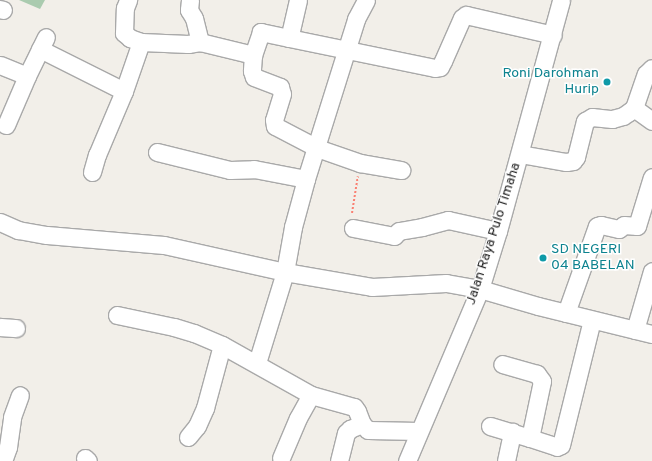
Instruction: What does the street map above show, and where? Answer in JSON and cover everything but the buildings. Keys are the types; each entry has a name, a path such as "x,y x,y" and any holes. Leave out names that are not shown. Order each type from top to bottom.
{"street":[{"path":"128,0 125,8 124,33 130,38 141,42 188,44 200,42 253,56"},
{"path":"190,0 189,10 194,18 200,42"},
{"path":"289,38 298,0"},
{"path":"257,363 285,272 293,227 306,179 317,148 356,19 366,0"},
{"name":"Jalan Raya Pulo Timaha","path":"407,461 480,289 520,154 553,35 561,0"},
{"path":"401,170 360,163 317,148 275,126 274,120 282,94 280,87 254,77 252,71 253,56 261,32 346,51 435,68 440,67 443,62 462,18 466,15 553,35"},
{"path":"92,172 106,130 124,91 141,42"},
{"path":"6,125 26,76 43,43 124,91"},
{"path":"0,64 26,76"},
{"path":"520,154 566,162 573,161 576,157 585,121 592,117 608,119 623,116 634,108 646,74 652,68"},
{"path":"634,108 652,121"},
{"path":"157,152 230,170 254,169 306,179"},
{"path":"566,313 597,226 601,225 620,229 624,225 637,226 652,177"},
{"path":"353,228 394,236 399,230 422,227 448,220 498,231"},
{"path":"0,222 18,230 164,245 285,272 372,287 441,283 480,289 592,320 652,334"},
{"path":"635,330 652,270"},
{"path":"117,315 174,327 194,333 222,345 257,363 310,395 354,407 365,429 419,431"},
{"path":"490,426 557,447 561,446 592,320"},
{"path":"188,437 197,426 205,408 222,345"},
{"path":"502,364 537,374 541,378 530,438"},
{"path":"3,461 8,447 12,417 20,395"},
{"path":"281,458 298,418 310,395"},
{"path":"339,461 346,433 362,424"},
{"path":"506,461 512,432"}],"path":[{"path":"353,228 351,224 352,213 360,163"}],"green space":[{"path":"19,0 45,0 40,9"}],"place":[{"name":"Roni Darohman Hurip","path":"607,82"},
{"name":"SD NEGERI 04 BABELAN","path":"543,258"}]}
